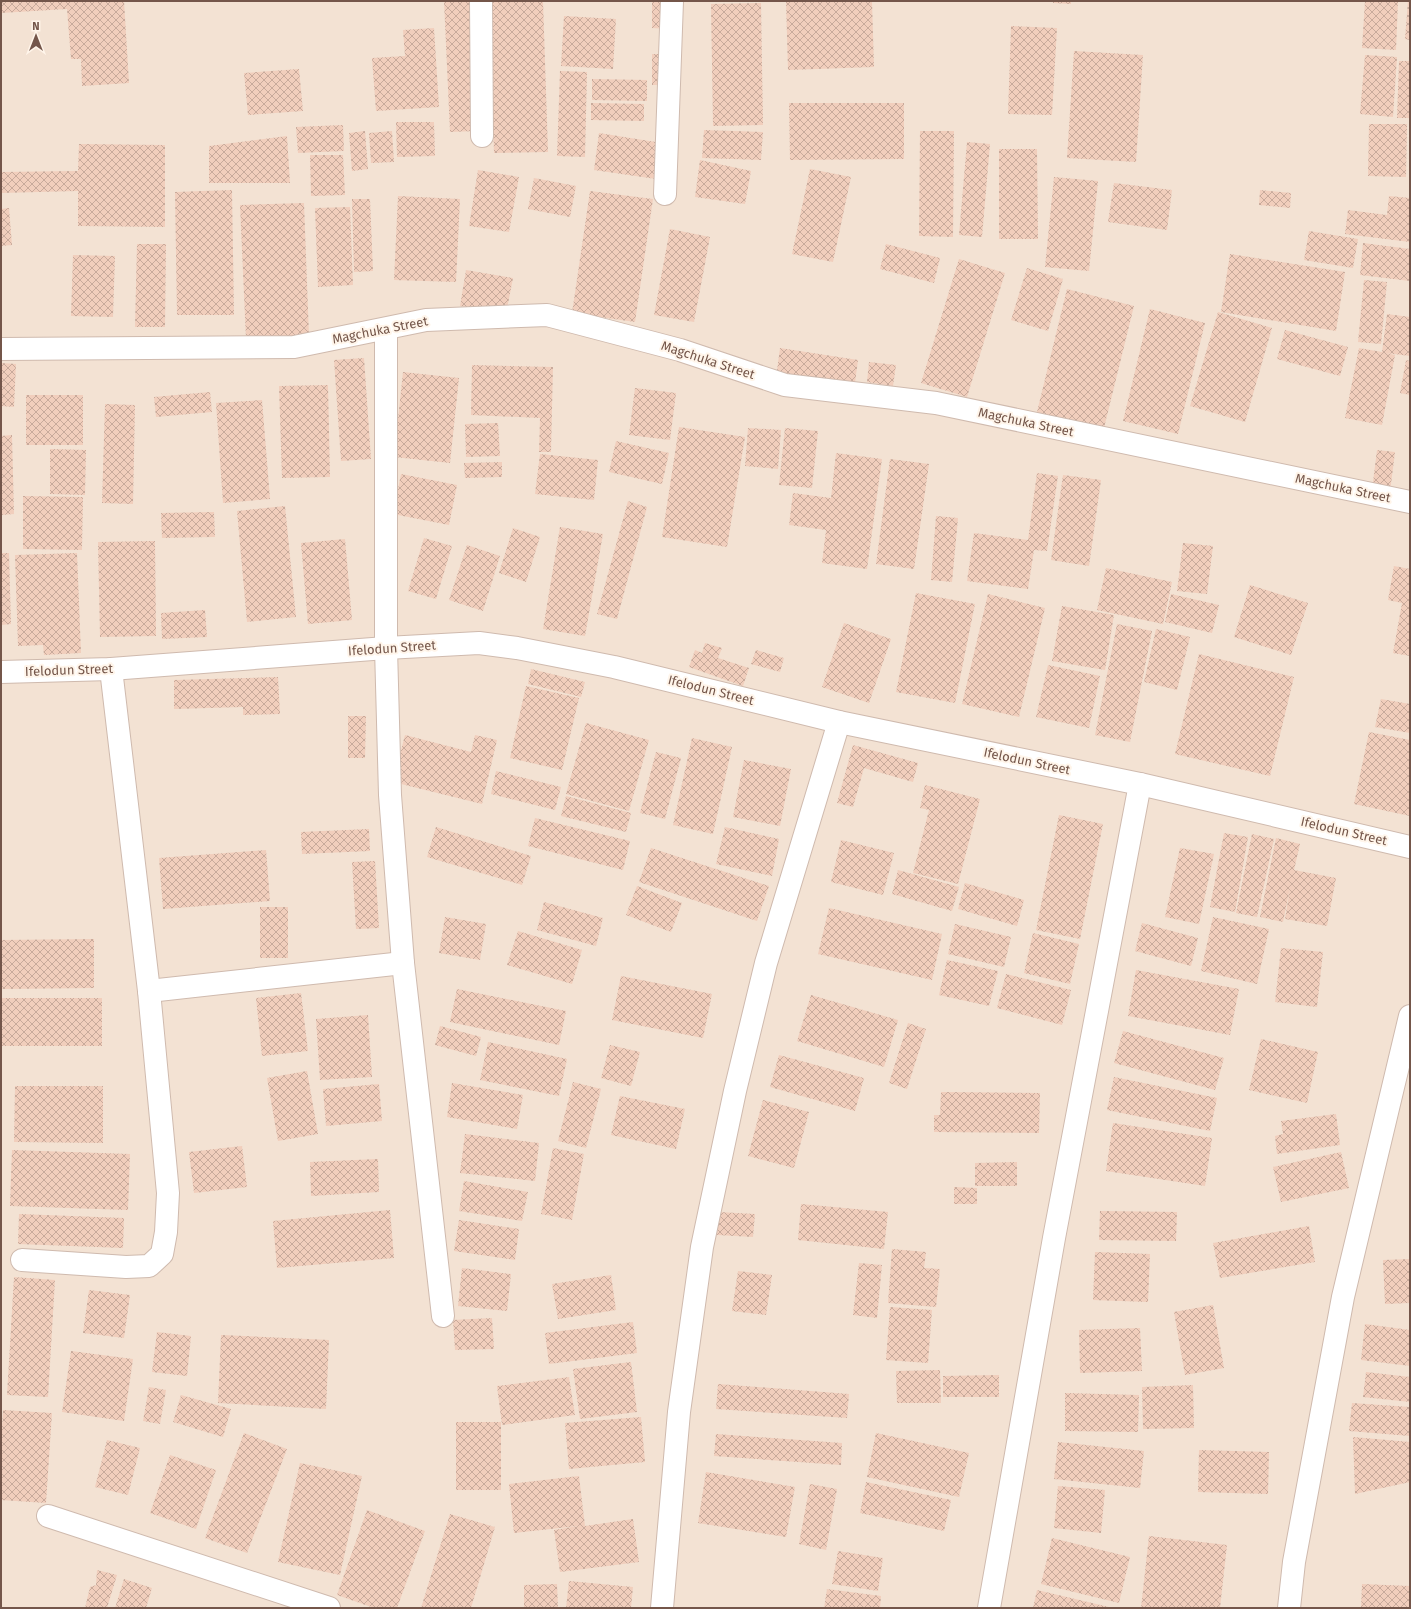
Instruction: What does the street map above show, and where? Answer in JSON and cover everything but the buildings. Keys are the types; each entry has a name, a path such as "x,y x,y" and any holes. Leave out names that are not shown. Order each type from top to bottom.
{"street":[{"path":"480,1 482,136"},
{"path":"665,194 672,1"},
{"name":"Magchuka Street","path":"1,349 294,347 426,320 548,315 680,350 785,385 936,403 1410,502"},
{"path":"386,329 386,648 390,795 403,963 443,1316"},
{"name":"Ifelodun Street","path":"1,672 112,669 386,648 479,643 517,648 614,667 839,722 1140,784 1410,847"},
{"path":"22,1260 126,1267 149,1266 162,1254 166,1232 168,1193 149,991 112,669"},
{"path":"662,1608 679,1412 702,1247 735,1091 766,963 839,722"},
{"path":"989,1608 1054,1238 1140,784"},
{"path":"149,991 403,963"},
{"path":"1289,1608 1294,1562 1344,1297 1410,1016"},
{"path":"48,1516 329,1608"}],"shaded area":[{"path":"1,1 1410,1 1410,1608 1,1608"}]}
